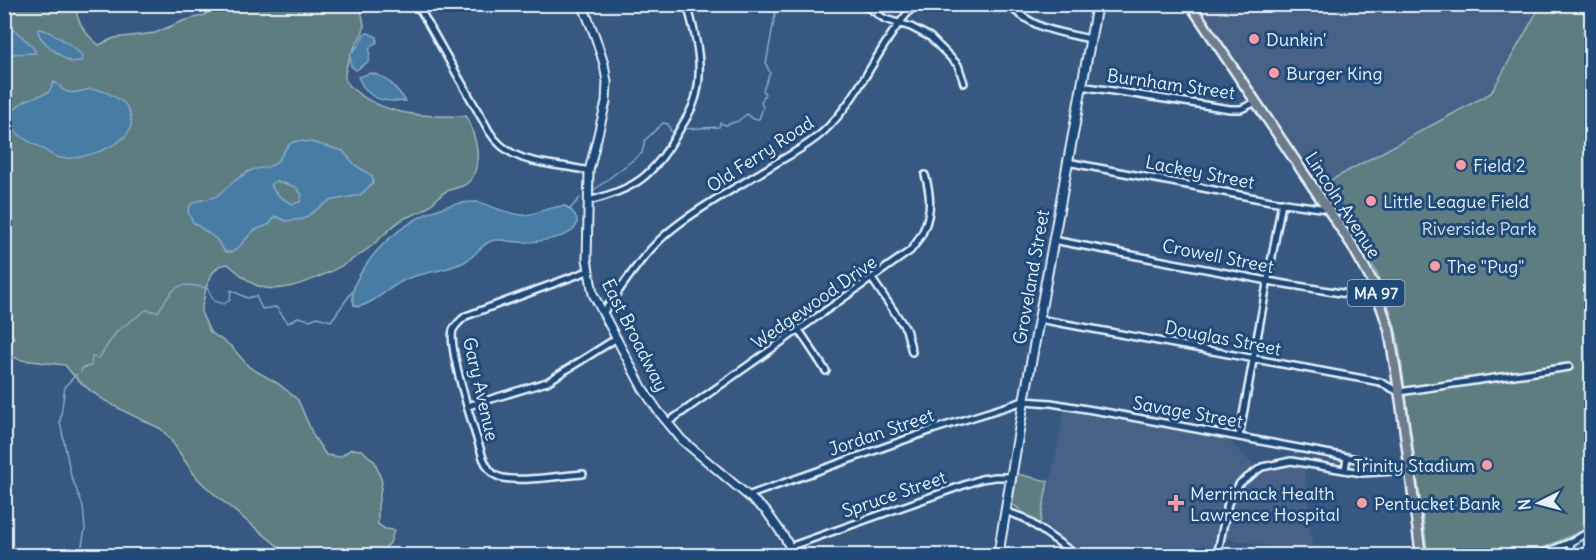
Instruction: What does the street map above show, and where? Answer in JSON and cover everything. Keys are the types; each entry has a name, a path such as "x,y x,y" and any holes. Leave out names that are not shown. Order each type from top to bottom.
{"main road":[{"name":"Groveland Street","path":"998,555 1096,4"},
{"name":"Lincoln Avenue","path":"1190,4 1364,266 1378,299 1389,329 1421,555"}],"street":[{"path":"417,4 498,143 510,153 525,160 590,171"},
{"name":"East Broadway","path":"582,4 598,45 607,82 606,102 590,171 588,201 588,270 593,294 643,389 667,423 682,440 750,495 766,511 794,555"},
{"path":"588,201 623,189 648,175 664,156 690,112 698,88 699,64 687,4"},
{"path":"863,4 885,19 930,37 958,65 964,84"},
{"name":"Old Ferry Road","path":"603,313 646,255 664,235 700,210 808,144 835,121 899,24 916,4"},
{"path":"1007,4 1024,20 1033,24 1090,39"},
{"name":"Burnham Street","path":"1081,86 1230,109 1241,108 1256,102"},
{"name":"Lackey Street","path":"1067,162 1327,209"},
{"name":"Wedgewood Drive","path":"667,423 903,257 922,235 930,211 925,175"},
{"path":"1239,437 1282,202"},
{"name":"Crowell Street","path":"1053,240 1268,281 1378,299"},
{"name":"Gary Avenue","path":"583,474 520,479 496,476 489,470 483,458 452,346 453,330 466,316 588,270"},
{"path":"872,279 906,329 912,352"},
{"name":"Douglas Street","path":"1039,319 1380,382 1399,392"},
{"path":"799,330 826,371"},
{"path":"468,406 547,382 617,338"},
{"path":"1399,392 1569,367"},
{"name":"Savage Street","path":"1024,402 1074,407 1365,461"},
{"name":"Jordan Street","path":"750,495 914,435 1024,402"},
{"path":"1345,470 1347,457"},
{"path":"1217,555 1228,503 1236,488 1254,471 1270,464 1291,461 1372,473 1410,470"},
{"name":"Spruce Street","path":"789,547 981,479 1011,477"},
{"path":"1005,511 1024,518 1078,555"},
{"path":"1537,555 1571,542 1591,531"},
{"path":"1569,555 1571,542"}],"shaded area":[{"path":"1516,4 1535,15 1491,93 1322,185 1312,174 1197,5"},
{"path":"4,20 32,46 36,53 5,53"},
{"path":"38,30 56,36 75,49 82,56 81,61 70,62 55,52 42,39"},
{"path":"368,33 377,37 377,42 370,47 369,61 356,70 351,66 350,54 359,45 364,34"},
{"path":"371,73 387,80 406,101 384,100 367,91 358,77"},
{"path":"54,82 68,92 75,93 91,89 116,97 128,108 131,119 130,129 118,142 109,147 79,157 58,157 30,142 11,124 13,112 25,101 49,92"},
{"path":"311,142 343,151 355,165 372,176 373,183 360,195 329,201 303,219 286,221 275,216 270,224 253,231 238,248 232,252 225,252 216,239 193,222 188,212 189,207 195,202 218,195 247,172 274,164 292,143","holes":["276,181 296,187 302,195 300,202 293,204 276,194 271,184"]},
{"path":"478,202 518,215 565,206 576,217 577,224 567,234 546,240 491,241 459,264 409,278 371,302 357,307 354,305 353,291 359,275 372,257 397,232 428,213 444,207"},
{"name":"Merrimack Health Lawrence Hospital","path":"1064,411 1228,440 1261,472 1290,464 1304,467 1313,553 1215,537 1210,555 1083,555 1040,524 1048,481 1051,481"}],"green space":[{"path":"5,5 75,5 82,28 99,45 114,38 155,33 183,21 205,15 215,5 360,5 364,27 346,67 345,79 350,86 365,98 392,110 421,115 466,116 475,139 477,155 475,170 467,184 445,192 424,210 403,219 369,248 346,263 302,283 273,289 261,287 228,264 219,266 212,274 206,288 201,312 210,332 231,346 249,367 279,384 298,400 314,437 326,455 340,457 351,449 362,450 375,462 382,482 378,524 385,529 394,530 390,543 378,555 288,555 203,484 161,429 96,395 65,365 22,360 5,355 14,337 4,320"},
{"name":"Riverside Park","path":"1541,5 1591,5 1591,527 1527,555 1428,555 1398,339 1392,317 1382,286 1368,256 1322,185 1491,93"},
{"path":"1017,474 1048,481 1040,524 1012,504"}],"waterway":[{"path":"684,129 719,127 720,123 726,125 738,121 747,114 753,119 759,119 763,108 761,102 765,94 763,90 770,73 766,64 777,4"},
{"path":"594,190 642,153 645,140 663,123 668,124 671,132"},
{"path":"569,210 580,198"},
{"path":"81,372 82,368 91,366 92,357 99,358 117,331 146,310 158,312 168,296 182,286 207,288 214,301 224,304 230,300 231,290 247,298 256,296 262,309 276,307 288,323 298,317 310,320 317,317 331,321 352,292"},
{"path":"77,374 65,386 60,422 71,476 83,506 85,529 80,556"}],"place":[{"name":"Dunkin'","path":"1254,39"},
{"name":"Burger King","path":"1274,73"},
{"name":"Field 2","path":"1461,165"},
{"name":"Little League Field","path":"1371,201"},
{"name":"The \"Pug\"","path":"1435,266"},
{"name":"Trinity Stadium","path":"1487,465"},
{"name":"Merrimack Health Lawrence Hospital","path":"1176,503"},
{"name":"Pentucket Bank","path":"1362,503"}]}
